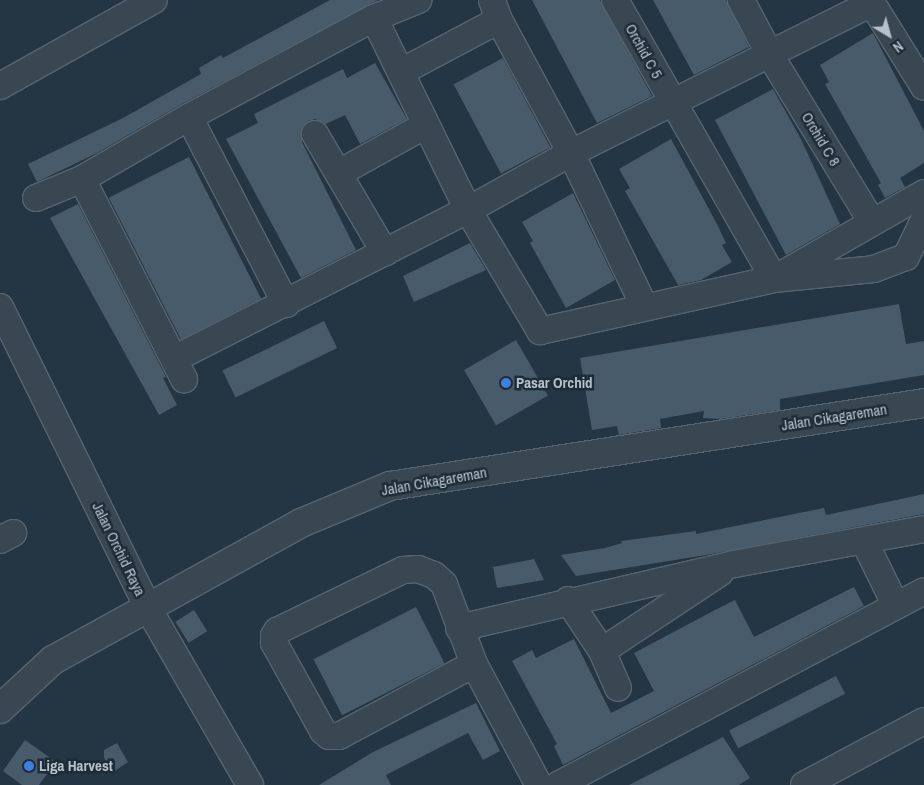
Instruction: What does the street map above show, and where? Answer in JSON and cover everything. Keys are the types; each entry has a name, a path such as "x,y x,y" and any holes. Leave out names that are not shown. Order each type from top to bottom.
{"street":[{"path":"0,86 154,0"},
{"path":"36,198 82,179 189,117 374,18 418,0"},
{"name":"Orchid C 5","path":"615,0 774,279"},
{"name":"Orchid C 8","path":"741,0 770,55 872,222"},
{"path":"82,179 180,368 286,304 468,210 571,153 770,55 871,2 924,87"},
{"path":"401,72 495,10 571,153 644,306"},
{"path":"374,18 468,210 540,331 644,306 774,279 874,269 897,262 906,257 915,245 924,220"},
{"path":"189,117 286,304"},
{"path":"339,173 426,125"},
{"path":"315,134 384,253"},
{"path":"774,279 924,193"},
{"name":"Jalan Orchid Raya","path":"0,308 148,608 250,785"},
{"name":"Jalan Cikagareman","path":"0,709 52,660 301,523 390,486 924,402"},
{"path":"459,628 568,600 734,564 924,529"},
{"path":"864,541 896,606"},
{"path":"602,651 734,564"},
{"path":"474,664 339,736 329,736 323,731 274,642 277,631 403,570 418,569 434,575 444,584 474,664 538,785"},
{"path":"558,785 924,591"},
{"path":"568,600 602,651 618,688"},
{"path":"804,785 924,721"}],"building":[{"path":"330,0 378,0 182,104 97,153 37,182 28,164 123,118 201,74 199,68 221,55 223,58"},
{"path":"532,0 600,0 652,96 597,123"},
{"path":"653,0 726,0 749,47 694,75"},
{"path":"873,33 924,131 924,163 900,178 905,187 885,198 878,185 881,183 825,84 829,82 820,65"},
{"path":"503,58 550,147 501,173 454,84"},
{"path":"375,63 407,119 360,144 345,115 326,124 315,119 308,121 302,127 302,142 356,250 301,278 226,139 258,123 254,114 343,69 347,78"},
{"path":"773,89 801,139 840,224 786,255 715,120"},
{"path":"671,139 717,224 726,243 722,245 732,262 701,280 678,285 625,191 630,188 619,169"},
{"path":"189,157 261,299 181,340 109,198"},
{"path":"573,193 615,280 566,308 530,243 533,241 522,222"},
{"path":"78,204 166,377 163,378 177,405 159,415 50,218"},
{"path":"470,243 486,270 414,302 403,276"},
{"path":"899,304 906,344 924,341 924,375 780,399 780,410 721,419 703,418 704,411 660,419 661,428 619,435 617,426 592,430 580,358"},
{"path":"324,321 337,348 236,397 222,371"},
{"name":"Pasar Orchid","path":"516,340 548,395 496,425 464,370"},
{"path":"924,494 924,514 712,554 576,576 561,555 605,548 622,543 621,541 696,531 696,534 824,508 826,515"},
{"path":"534,559 544,580 497,588 493,567"},
{"path":"854,587 864,606 563,765 554,746 557,744 512,661 532,650 536,658 574,639 611,713 654,691 634,653 715,610 735,600 754,637"},
{"path":"416,607 445,663 342,715 314,659"},
{"path":"194,610 207,631 189,643 175,622"},
{"path":"836,676 845,694 738,748 729,730"},
{"path":"476,703 500,751 483,760 468,733 386,775 391,785 319,785 373,752"},
{"path":"723,737 750,778 739,785 629,785"},
{"name":"Liga Harvest","path":"25,740 56,762 39,785 22,785 3,771"},
{"path":"117,743 128,762 113,772 104,758 104,750"}],"place":[{"name":"Pasar Orchid","path":"506,383"},
{"name":"Liga Harvest","path":"29,766"}]}
